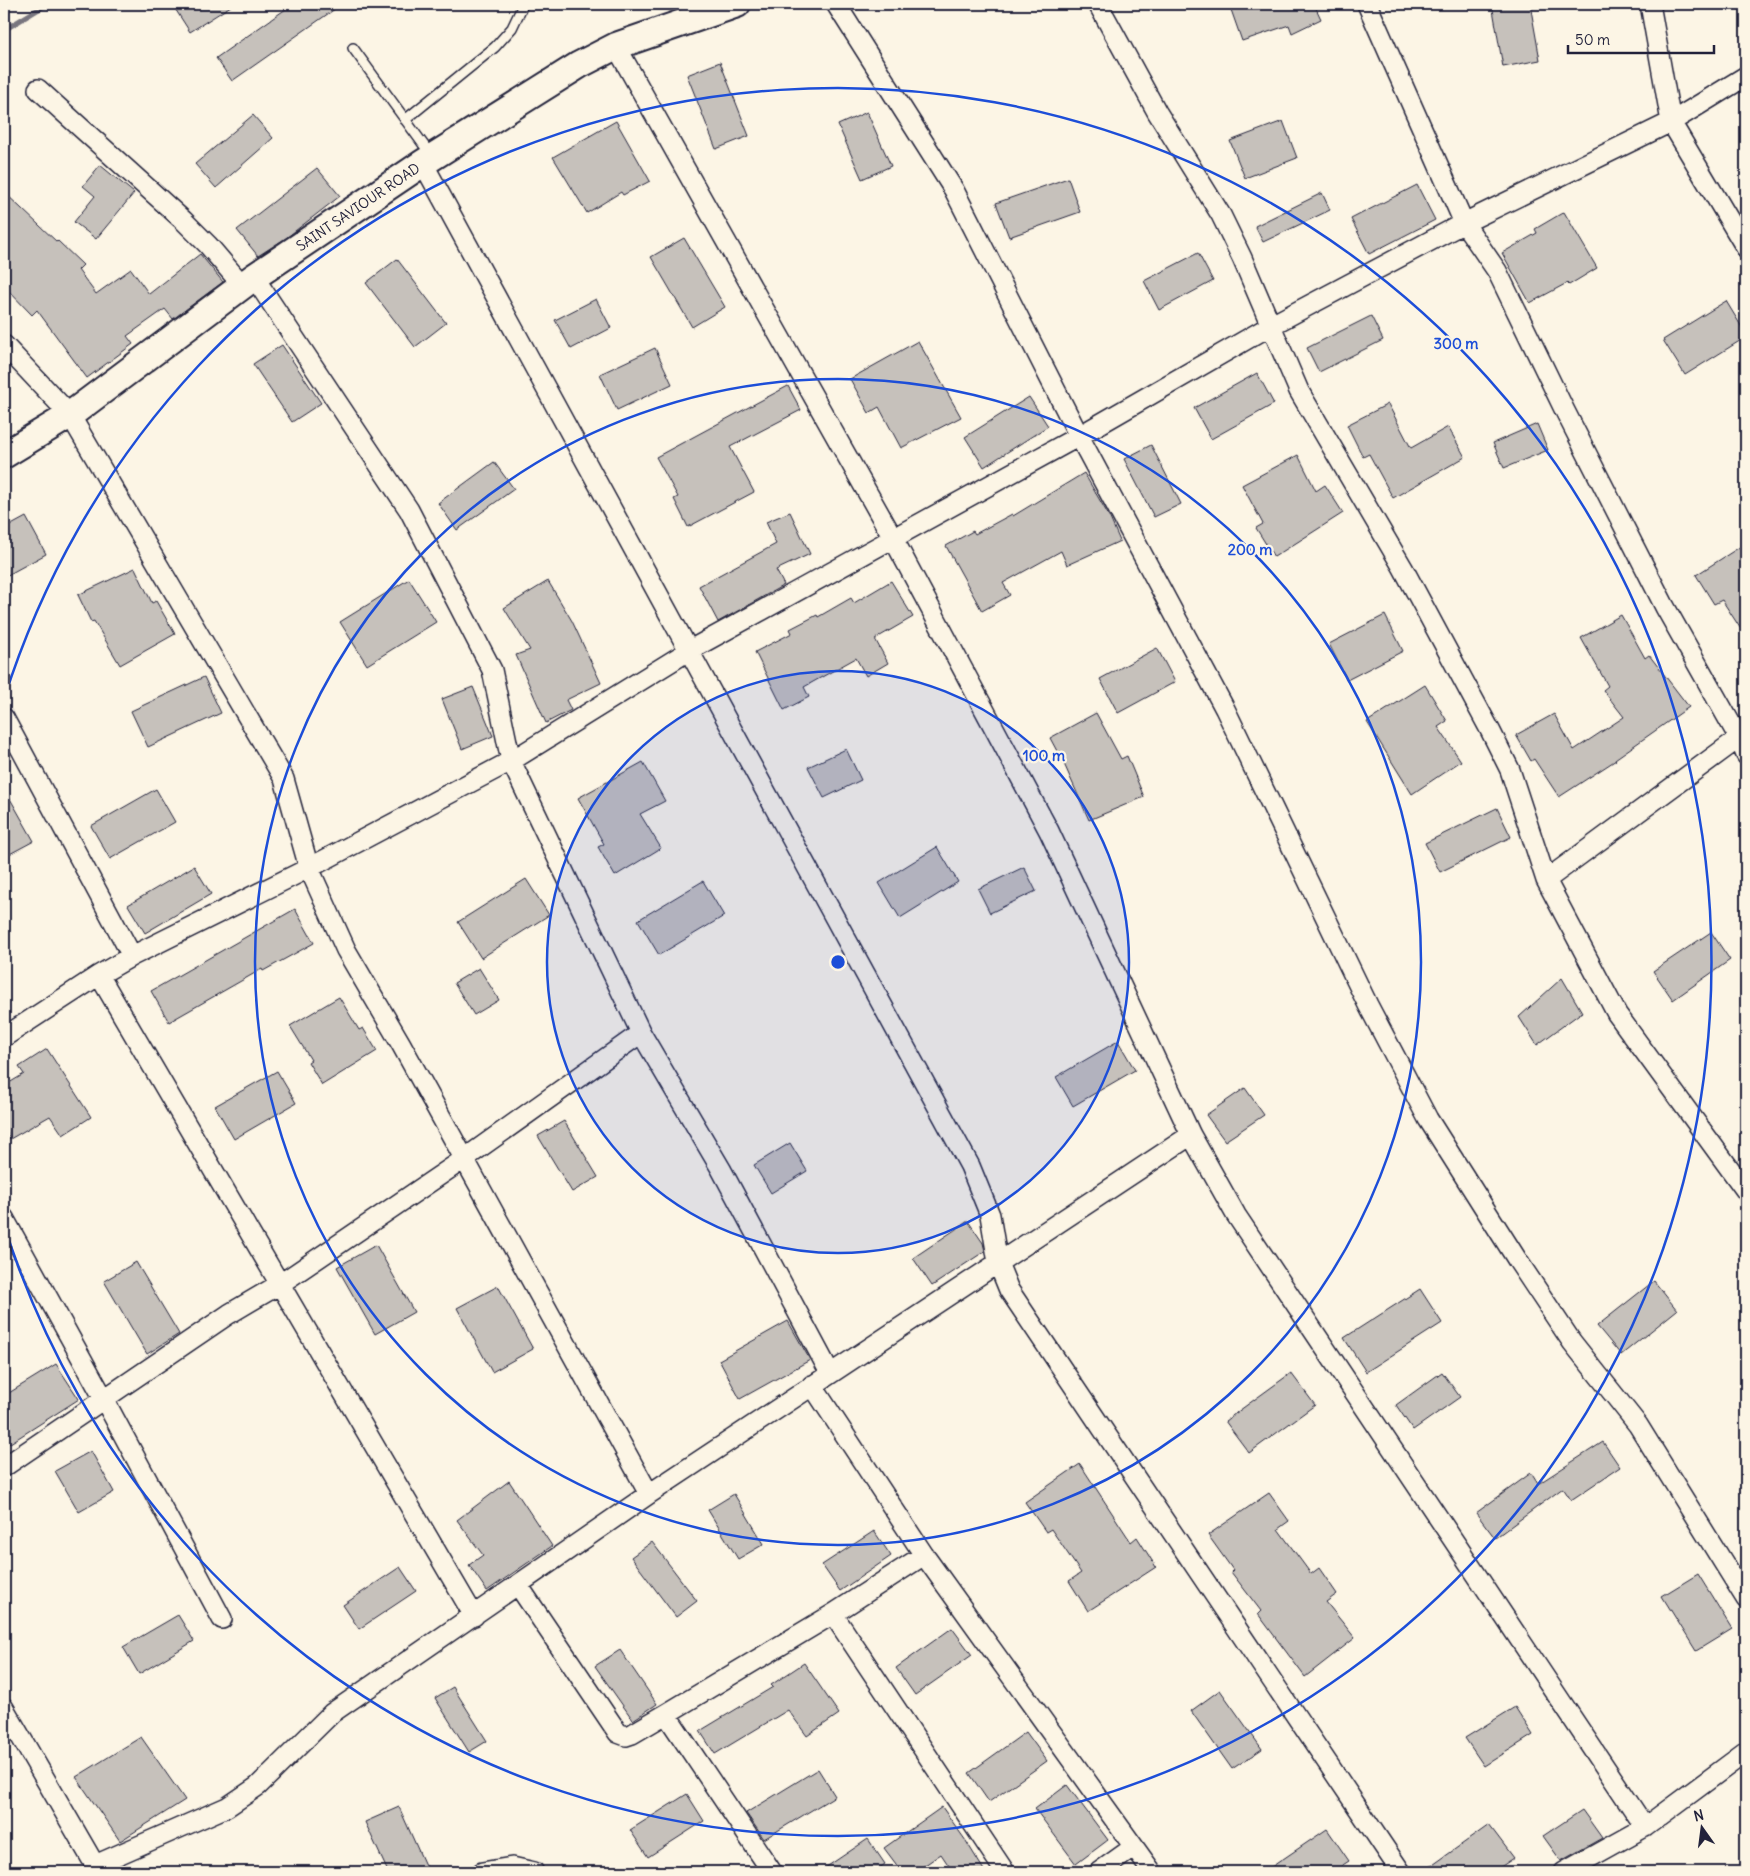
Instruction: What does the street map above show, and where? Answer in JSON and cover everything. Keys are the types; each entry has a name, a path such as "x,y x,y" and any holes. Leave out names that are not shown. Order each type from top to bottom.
{"street":[{"name":"SAINT SAVIOUR ROAD","path":"4,455 70,414 249,282 428,160 579,65 616,46 738,4"},
{"path":"836,4 954,190 1079,436 1225,709 1364,997 1428,1119 1572,1342 1638,1425 1746,1599"},
{"path":"1098,4 1157,112 1221,215 1242,258 1299,391 1403,568 1494,738 1510,770 1546,880 1617,1014 1746,1192"},
{"path":"1367,4 1464,222 1497,271 1564,411 1665,607 1743,746 1546,880"},
{"path":"1650,4 1671,122 1746,248"},
{"path":"616,46 893,538 1048,831 1191,1135 1236,1214 1645,1827"},
{"path":"4,1037 99,975 132,956 309,868 511,762 690,650 1079,436 1270,326 1464,222 1671,122 1746,76"},
{"path":"38,89 249,282 409,510 492,670 511,762 641,1034 721,1169 830,1373"},
{"path":"428,160 690,650 970,1166 990,1215 998,1263 1009,1290 1401,1872"},
{"path":"4,345 70,414 284,779 309,868 346,950 401,1044 649,1494"},
{"path":"4,718 132,956"},
{"path":"99,975 474,1616"},
{"path":"4,1467 229,1314 280,1284 464,1159 641,1034"},
{"path":"4,1708 97,1869 227,1807 258,1786 332,1713 649,1494 1191,1135"},
{"path":"4,1218 104,1398 222,1619"},
{"path":"812,1385 924,1555 1152,1872"},
{"path":"518,1585 618,1733 626,1736 833,1614 924,1555"},
{"path":"833,1614 1005,1872"},
{"path":"666,1714 772,1872"},
{"path":"1564,1872 1645,1827 1746,1752"},
{"path":"1100,1872 1134,1847"},
{"path":"482,1872 512,1867 534,1872"}],"lane":[{"path":"405,120 495,47 512,28 522,4"},
{"path":"353,48 405,120 428,160"}],"building":[{"path":"172,4 234,4 190,32"},
{"path":"293,4 342,4 232,81 216,58"},
{"path":"1229,4 1314,4 1321,19 1292,33 1289,25 1242,41"},
{"path":"1492,4 1530,4 1540,60 1503,67"},
{"path":"720,62 749,136 716,149 687,75"},
{"path":"867,112 891,166 862,179 838,125"},
{"path":"253,115 273,138 216,188 195,164"},
{"path":"616,121 650,181 623,195 621,192 587,213 553,157"},
{"path":"1283,121 1297,158 1245,178 1230,141"},
{"path":"100,165 134,193 96,239 74,222 95,196 83,186"},
{"path":"317,168 340,196 286,238 258,256 237,230"},
{"path":"1068,178 1080,212 1009,237 996,203"},
{"path":"1417,185 1435,220 1369,254 1351,219"},
{"path":"4,192 83,265 78,270 96,294 131,269 149,294 200,254 223,282 173,319 165,309 127,336 133,344 87,378 37,310 32,315 4,286"},
{"path":"1322,193 1330,210 1263,242 1255,226"},
{"path":"1564,212 1597,268 1569,285 1567,283 1530,303 1502,253 1537,233 1535,229"},
{"path":"684,238 725,307 692,327 651,257"},
{"path":"1198,253 1213,281 1159,310 1144,281"},
{"path":"397,259 446,323 415,347 366,283"},
{"path":"596,299 611,328 571,349 555,320"},
{"path":"1726,301 1746,337 1685,375 1663,340"},
{"path":"1371,316 1383,340 1319,372 1307,348"},
{"path":"918,341 961,417 901,448 879,407 869,413 850,379"},
{"path":"282,345 321,403 292,422 253,364"},
{"path":"655,348 672,384 617,410 600,374"},
{"path":"1257,373 1274,404 1211,439 1194,408"},
{"path":"788,386 801,410 730,447 754,492 688,527 674,499 678,497 656,457"},
{"path":"1029,397 1048,426 984,467 965,437"},
{"path":"1388,404 1411,448 1448,427 1465,457 1393,498 1369,454 1363,457 1347,425"},
{"path":"1537,424 1548,450 1504,468 1493,443"},
{"path":"1151,445 1181,504 1154,517 1124,459"},
{"path":"1298,455 1316,491 1325,485 1343,513 1274,557 1256,528 1263,524 1242,485"},
{"path":"494,462 514,489 457,530 438,503"},
{"path":"1084,473 1109,516 1120,541 1067,565 1061,551 1003,583 1010,595 982,611 946,546 973,531 975,534 1012,514 1013,516"},
{"path":"790,512 810,554 776,570 784,585 718,622 699,586 776,544 766,522"},
{"path":"26,517 46,554 4,577 4,529"},
{"path":"1746,543 1746,637 1722,600 1714,604 1696,575"},
{"path":"135,568 152,603 156,601 175,634 120,665 94,621 91,622 78,595"},
{"path":"409,579 436,622 367,665 340,622"},
{"path":"548,581 572,621 601,683 566,700 571,710 546,723 516,655 530,650 504,608"},
{"path":"891,581 913,617 875,639 888,663 866,676 856,658 804,687 809,697 784,710 755,652 792,633 790,629 817,615 818,617 851,598 854,603"},
{"path":"1385,615 1403,651 1347,680 1329,644"},
{"path":"1621,615 1645,658 1649,655 1689,707 1616,760 1559,797 1534,759 1531,761 1516,735 1554,714 1574,750 1624,717 1603,690 1608,686 1581,638"},
{"path":"1157,648 1175,682 1118,713 1100,679"},
{"path":"204,677 221,713 148,747 131,711"},
{"path":"1425,685 1447,721 1438,727 1461,761 1412,794 1367,722"},
{"path":"473,687 493,736 462,749 442,699"},
{"path":"1096,713 1121,759 1127,756 1144,797 1089,820 1065,766 1050,738"},
{"path":"846,749 861,780 824,798 808,767"},
{"path":"643,762 665,801 640,814 661,848 615,876 598,847 604,844 578,798"},
{"path":"4,788 34,841 4,857"},
{"path":"156,789 175,822 110,859 91,826"},
{"path":"1497,808 1511,837 1440,872 1425,843"},
{"path":"937,847 958,882 900,918 879,883"},
{"path":"194,866 211,894 145,933 128,905"},
{"path":"1024,867 1036,891 990,913 978,889"},
{"path":"526,879 549,915 481,958 458,922"},
{"path":"703,881 724,916 659,955 638,920"},
{"path":"295,909 314,943 263,971 262,969 169,1022 151,991"},
{"path":"1711,932 1730,960 1673,1000 1653,971"},
{"path":"479,968 499,1000 474,1015 454,983"},
{"path":"1562,978 1582,1012 1537,1045 1519,1017"},
{"path":"339,997 359,1030 363,1028 377,1051 322,1085 308,1062 311,1060 290,1026"},
{"path":"1118,1041 1135,1070 1073,1106 1056,1077"},
{"path":"47,1049 91,1117 63,1135 50,1116 10,1139 4,1128 4,1086 24,1074 19,1067"},
{"path":"277,1071 296,1103 234,1139 215,1106"},
{"path":"1245,1088 1264,1115 1225,1141 1206,1115"},
{"path":"564,1121 598,1177 572,1192 538,1136"},
{"path":"790,1143 807,1171 771,1193 754,1165"},
{"path":"968,1221 983,1243 985,1251 932,1286 913,1258"},
{"path":"376,1245 414,1312 375,1334 337,1267"},
{"path":"136,1262 179,1334 147,1354 104,1281"},
{"path":"1654,1281 1677,1310 1621,1355 1597,1326"},
{"path":"498,1286 533,1349 492,1372 457,1308"},
{"path":"1420,1289 1442,1323 1366,1372 1344,1338"},
{"path":"788,1321 810,1360 740,1399 719,1360"},
{"path":"56,1364 79,1399 4,1447 4,1396"},
{"path":"1442,1372 1460,1397 1413,1430 1396,1405"},
{"path":"1291,1373 1315,1405 1249,1453 1225,1421"},
{"path":"1603,1442 1620,1467 1571,1500 1563,1488 1495,1538 1476,1513 1531,1473 1538,1484"},
{"path":"91,1451 114,1492 79,1512 55,1471"},
{"path":"1080,1464 1131,1542 1137,1537 1156,1567 1088,1611 1069,1581 1081,1573 1051,1529 1046,1532 1025,1502"},
{"path":"509,1481 552,1546 487,1591 469,1565 483,1555 457,1520"},
{"path":"1269,1493 1289,1521 1278,1529 1311,1574 1319,1568 1337,1594 1326,1602 1355,1638 1305,1677 1258,1614 1261,1611 1231,1572 1233,1570 1208,1535"},
{"path":"734,1494 764,1544 738,1559 708,1510"},
{"path":"874,1531 891,1556 840,1591 822,1565"},
{"path":"652,1542 697,1601 676,1617 631,1557"},
{"path":"400,1567 416,1591 359,1629 343,1605"},
{"path":"1698,1574 1732,1629 1696,1651 1662,1596"},
{"path":"178,1615 194,1641 139,1674 123,1647"},
{"path":"952,1628 972,1655 915,1695 896,1668"},
{"path":"620,1650 657,1704 633,1720 595,1666"},
{"path":"804,1663 839,1714 807,1736 788,1710 715,1754 700,1731 773,1687 771,1685"},
{"path":"453,1687 487,1741 469,1752 435,1698"},
{"path":"1220,1690 1262,1749 1232,1769 1191,1711"},
{"path":"1515,1707 1533,1735 1484,1766 1465,1738"},
{"path":"1026,1732 1047,1761 989,1802 969,1773"},
{"path":"141,1737 185,1800 120,1841 76,1777"},
{"path":"818,1769 835,1796 764,1839 746,1813"},
{"path":"1067,1785 1108,1840 1076,1864 1035,1809"},
{"path":"687,1794 704,1821 648,1857 630,1830"},
{"path":"399,1807 428,1872 388,1872 365,1822"},
{"path":"942,1807 985,1872 953,1872 941,1854 915,1872 902,1872 884,1848"},
{"path":"1582,1810 1602,1838 1561,1861 1543,1836"},
{"path":"1489,1825 1514,1858 1493,1872 1423,1872"},
{"path":"1327,1829 1349,1861 1332,1872 1264,1872"},
{"path":"868,1839 885,1864 874,1872 819,1872"}],"waterway":[{"path":"4,30 47,4"}]}
